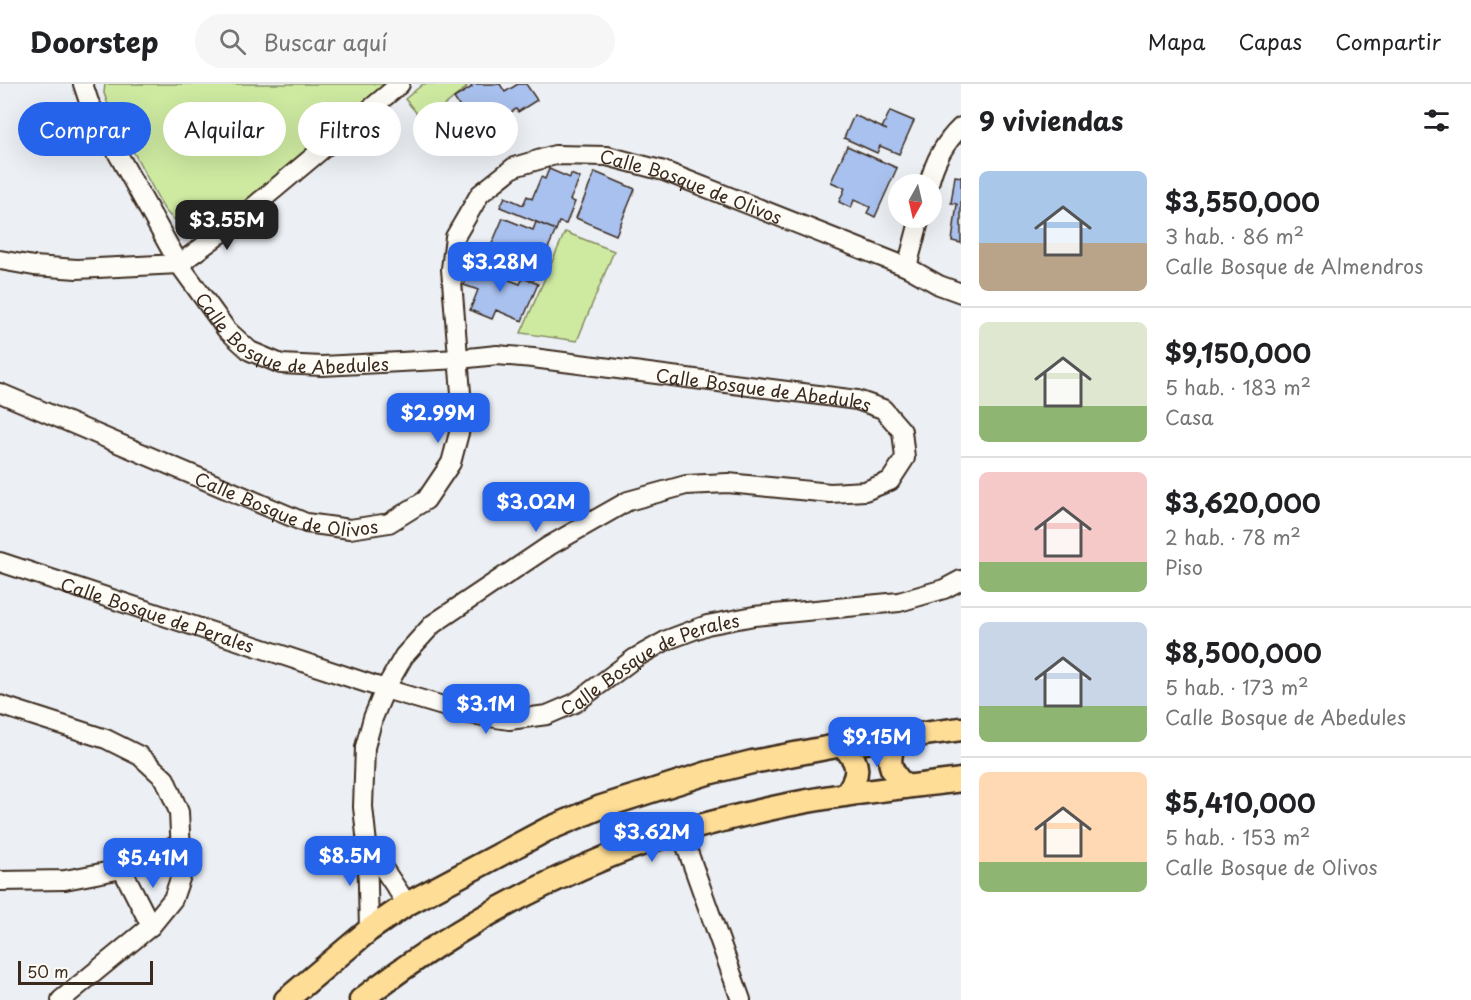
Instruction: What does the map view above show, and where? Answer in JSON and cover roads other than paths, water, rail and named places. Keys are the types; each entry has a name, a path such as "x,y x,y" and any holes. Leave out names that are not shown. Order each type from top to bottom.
{"main road":[{"path":"286,1000 369,930 407,904 546,830 601,807 708,773 752,762 842,745 961,729"},
{"path":"897,738 891,750 890,765 895,778 906,787"},
{"path":"842,745 853,755 857,769 854,783 845,795"},
{"path":"361,1000 456,934 538,887 613,854 681,832 774,808 845,795 961,780"}],"street":[{"name":"Calle Bosque de Abedules","path":"83,84 89,102 179,264 226,329 250,351 281,364 322,366 497,355 533,358 857,400 883,409 902,431 905,458 890,481 865,491 830,493 728,483 686,485 628,501 549,546 433,624 404,656 385,689 373,718 365,747 363,780 369,930"},
{"path":"0,260 34,266 77,269 179,264 227,229 400,84"},
{"path":"932,174 946,145 961,127"},
{"name":"Calle Bosque de Olivos","path":"0,393 306,523 350,529 389,523 426,500 451,463 463,418 451,269 455,237 480,194 514,167 555,155 607,156 664,171 907,267 939,285 961,293"},
{"path":"907,267 917,228"},
{"name":"Calle Bosque de Perales","path":"0,562 385,689 470,714 509,720 547,715 574,703 635,658 667,640 706,625 754,616 899,602 944,589 961,580"},
{"path":"0,705 106,739 140,756 165,779 179,812 182,873 173,899 151,926 61,1000"},
{"path":"681,832 741,1000"},
{"path":"0,881 65,880 122,869 182,843"},
{"path":"367,844 407,904"},
{"path":"122,869 151,926"}]}
